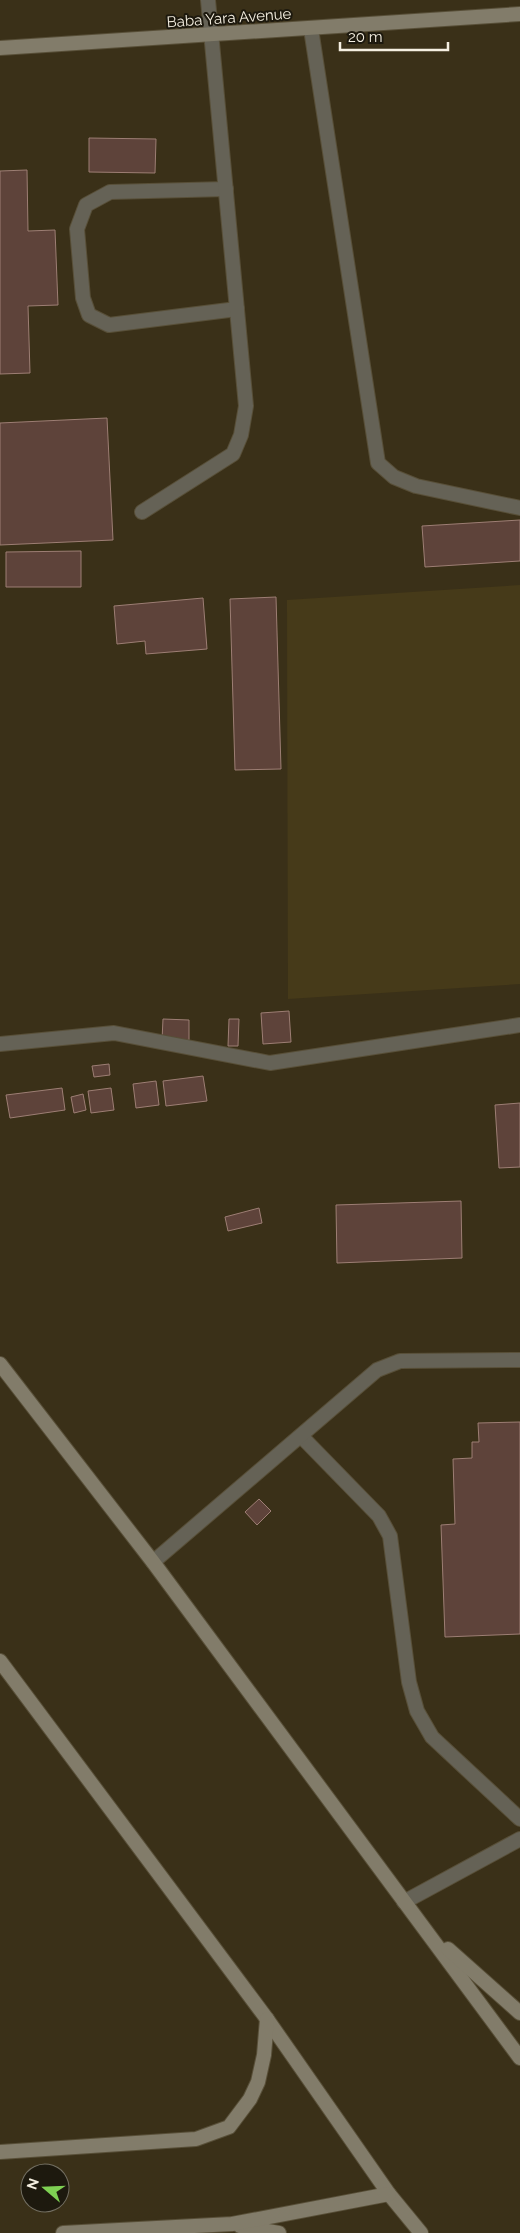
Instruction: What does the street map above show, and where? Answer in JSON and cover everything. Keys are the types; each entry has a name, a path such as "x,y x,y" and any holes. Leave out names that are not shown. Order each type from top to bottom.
{"main road":[{"name":"Baba Yara Avenue","path":"0,48 212,36 520,14"},
{"path":"0,1364 153,1562 520,2058"},
{"path":"0,1661 267,2019 389,2194 420,2233"},
{"path":"425,1928 520,2013"},
{"path":"0,2152 196,2139 229,2127 250,2099 258,2082 264,2055 267,2019"},
{"path":"63,2233 232,2224 389,2194"},
{"path":"232,2224 279,2233"}],"lane":[{"path":"142,512 233,454 241,434 246,406 208,0"},
{"path":"310,29 378,462 394,477 416,486 520,508"},
{"path":"226,189 110,192 86,205 77,229 83,298 90,315 109,325 237,309"},
{"path":"0,1044 114,1032 270,1063 520,1025"},
{"path":"153,1562 377,1370 400,1361 520,1360"},
{"path":"301,1436 379,1516 390,1536 409,1682 417,1711 432,1737 520,1818"},
{"path":"404,1902 520,1839"}],"shaded area":[{"path":"520,585 520,984 288,999 287,600"}],"building":[{"path":"89,138 156,139 155,173 89,172"},
{"path":"27,170 28,231 55,230 58,305 28,306 30,373 0,374 0,171"},
{"path":"107,418 113,540 0,545 0,423"},
{"path":"520,520 520,561 425,567 422,526"},
{"path":"81,551 81,587 6,587 6,552"},
{"path":"276,597 281,769 235,770 230,599"},
{"path":"203,598 207,649 146,654 145,641 117,644 114,606"},
{"path":"289,1011 291,1042 263,1044 261,1013"},
{"path":"163,1019 189,1020 189,1040 162,1040"},
{"path":"229,1019 239,1019 238,1046 228,1046"},
{"path":"109,1064 110,1075 94,1077 92,1066"},
{"path":"203,1076 207,1101 166,1106 163,1081"},
{"path":"156,1081 159,1105 136,1108 133,1084"},
{"path":"62,1088 65,1110 10,1118 6,1095"},
{"path":"111,1088 114,1110 91,1113 88,1091"},
{"path":"83,1094 86,1110 74,1113 71,1097"},
{"path":"520,1103 520,1167 499,1168 495,1105"},
{"path":"461,1201 462,1258 337,1263 336,1205"},
{"path":"259,1208 262,1223 228,1231 225,1217"},
{"path":"520,1422 520,1634 445,1637 441,1525 455,1524 453,1459 472,1458 472,1442 479,1442 478,1423"},
{"path":"259,1499 271,1511 257,1525 245,1512"}]}
